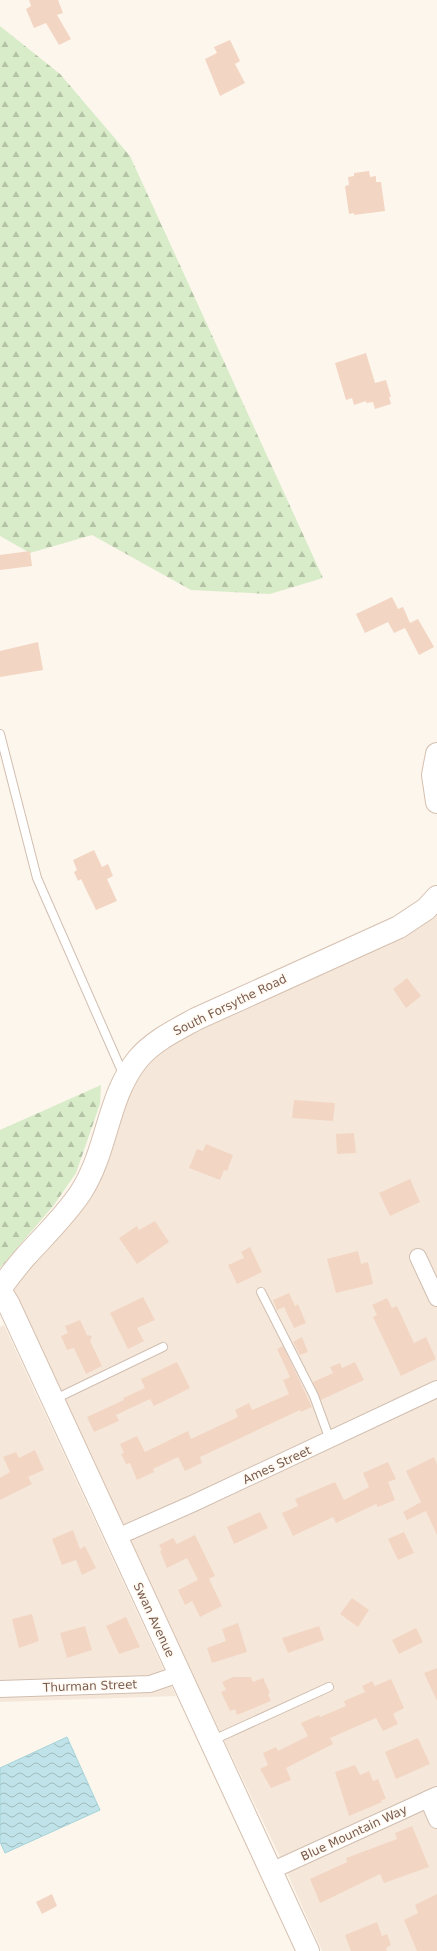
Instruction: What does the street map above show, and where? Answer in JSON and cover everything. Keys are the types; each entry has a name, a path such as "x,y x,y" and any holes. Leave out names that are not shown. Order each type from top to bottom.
{"street":[{"path":"437,754 433,775 437,802"},
{"name":"South Forsythe Road","path":"0,1290 26,1256 57,1222 81,1192 100,1153 116,1099 125,1079 139,1058 147,1050 175,1031 218,1009 399,927 426,909 437,897"},
{"path":"418,1257 437,1298"},
{"name":"Swan Avenue","path":"0,1290 9,1305 115,1538 308,1951"},
{"name":"Ames Street","path":"115,1538 194,1503 437,1389"},
{"name":"Thurman Street","path":"0,1689 150,1684 179,1674"},
{"path":"432,1797 437,1820"},
{"name":"Blue Mountain Way","path":"271,1871 432,1797"}],"lane":[{"path":"0,734 38,878 125,1079"},
{"path":"261,1292 314,1396 330,1440"},
{"path":"52,1400 163,1348"},
{"path":"210,1741 329,1687"}],"shaded area":[{"path":"437,913 437,1951 322,1951 279,1855 11,1295 26,1263 94,1192 132,1083 161,1049 322,972"},
{"path":"4,1325 176,1696 0,1702 0,1327"}],"green space":[{"path":"0,26 60,74 130,156 323,578 270,594 191,590 92,535 30,553 0,536"},
{"path":"101,1085 100,1104 76,1173 54,1205 0,1268 0,1130"}],"water":[{"path":"67,1737 100,1810 5,1853 0,1842 0,1768"}],"building":[{"path":"29,0 58,0 63,13 57,15 71,39 59,45 46,23 34,28 26,9 31,6"},
{"path":"230,40 240,61 235,64 245,83 220,96 205,59 217,53 214,47"},
{"path":"369,171 370,177 376,176 376,182 381,182 385,211 354,215 354,213 349,214 345,186 349,185 348,177 354,176 354,173"},
{"path":"366,353 375,383 386,380 391,397 389,397 391,404 375,409 373,402 366,403 366,401 354,405 352,398 346,400 335,363"},
{"path":"30,551 32,566 0,570 0,555"},
{"path":"392,597 398,609 403,607 410,623 418,619 434,647 419,655 405,628 394,633 388,622 365,633 356,614"},
{"path":"38,642 43,670 0,677 0,651"},
{"path":"94,850 102,867 108,864 113,876 107,879 117,901 96,910 81,879 78,881 74,872 77,870 73,860"},
{"path":"407,978 421,996 406,1008 393,989"},
{"path":"294,1100 335,1103 333,1121 292,1118"},
{"path":"354,1133 356,1153 337,1154 336,1134"},
{"path":"206,1144 233,1155 227,1171 224,1170 220,1180 189,1168 197,1149 203,1151"},
{"path":"410,1179 420,1202 390,1216 379,1193"},
{"path":"155,1221 169,1242 137,1264 119,1238 137,1226 139,1230"},
{"path":"250,1247 262,1272 237,1284 228,1265 244,1258 241,1252"},
{"path":"358,1251 361,1264 368,1262 373,1284 336,1293 327,1259"},
{"path":"289,1293 295,1306 298,1304 306,1323 294,1328 284,1307 277,1310 273,1300"},
{"path":"143,1297 155,1320 137,1328 144,1341 128,1349 110,1313"},
{"path":"387,1298 392,1308 397,1306 414,1343 426,1337 436,1359 401,1376 373,1317 377,1315 372,1305"},
{"path":"80,1320 87,1335 92,1336 90,1341 102,1366 86,1374 74,1348 67,1350 61,1336 68,1333 65,1326"},
{"path":"302,1337 308,1352 300,1355 293,1342"},
{"path":"283,1346 312,1407 301,1412 300,1410 200,1457 202,1463 185,1471 178,1457 153,1469 154,1472 137,1480 130,1463 126,1464 121,1454 124,1453 120,1444 137,1436 145,1452 188,1431 191,1439 238,1417 235,1410 249,1403 252,1410 289,1394 283,1380 290,1377 277,1349"},
{"path":"177,1362 190,1388 154,1406 150,1399 116,1415 119,1421 94,1432 87,1417 124,1400 123,1398 145,1388 141,1379"},
{"path":"355,1362 364,1380 321,1400 313,1382 333,1373 330,1367 340,1363 342,1368"},
{"path":"35,1450 44,1470 28,1477 32,1484 0,1500 0,1478 10,1472 3,1457 16,1452 19,1458"},
{"path":"434,1457 437,1464 437,1535 426,1511 407,1520 403,1512 421,1502 406,1471"},
{"path":"388,1462 396,1479 388,1482 395,1500 378,1507 376,1504 336,1523 333,1517 293,1536 282,1513 298,1506 295,1499 335,1482 344,1500 369,1487 363,1473"},
{"path":"260,1512 268,1528 234,1544 227,1527"},
{"path":"73,1530 80,1549 85,1546 96,1568 82,1575 76,1560 62,1565 52,1539"},
{"path":"404,1532 414,1553 398,1560 388,1539"},
{"path":"195,1535 215,1576 209,1579 222,1606 200,1617 192,1601 185,1605 178,1590 198,1580 187,1558 167,1568 159,1545 173,1538 177,1544"},
{"path":"352,1598 369,1610 358,1627 340,1614"},
{"path":"32,1614 39,1641 19,1648 12,1619"},
{"path":"126,1617 140,1647 119,1654 106,1626"},
{"path":"238,1623 247,1652 212,1663 207,1648 226,1641 222,1629"},
{"path":"85,1626 92,1650 67,1658 60,1633"},
{"path":"319,1626 324,1640 288,1653 282,1638"},
{"path":"416,1628 423,1642 399,1654 392,1640"},
{"path":"437,1668 437,1701 424,1673"},
{"path":"233,1677 251,1677 253,1682 263,1678 270,1693 268,1694 271,1701 237,1715 235,1709 230,1711 221,1692 226,1690 222,1682"},
{"path":"391,1679 404,1708 393,1714 398,1724 383,1731 376,1718 330,1738 333,1744 286,1768 291,1780 271,1788 260,1769 268,1765 263,1753 276,1747 278,1751 308,1736 301,1723 346,1706 344,1701 365,1692 362,1686 372,1681 375,1686"},
{"path":"418,1738 430,1764 396,1779 385,1752"},
{"path":"355,1765 360,1775 369,1771 373,1781 378,1779 386,1799 349,1816 335,1772"},
{"path":"412,1826 429,1867 384,1883 380,1874 320,1903 310,1879 347,1862 346,1858 397,1839 395,1833"},
{"path":"52,1894 57,1906 42,1914 36,1902"},
{"path":"437,1894 437,1951 417,1951 404,1920 418,1913 415,1905"},
{"path":"377,1922 382,1936 387,1934 391,1945 386,1948 387,1951 351,1951 345,1935"}]}
